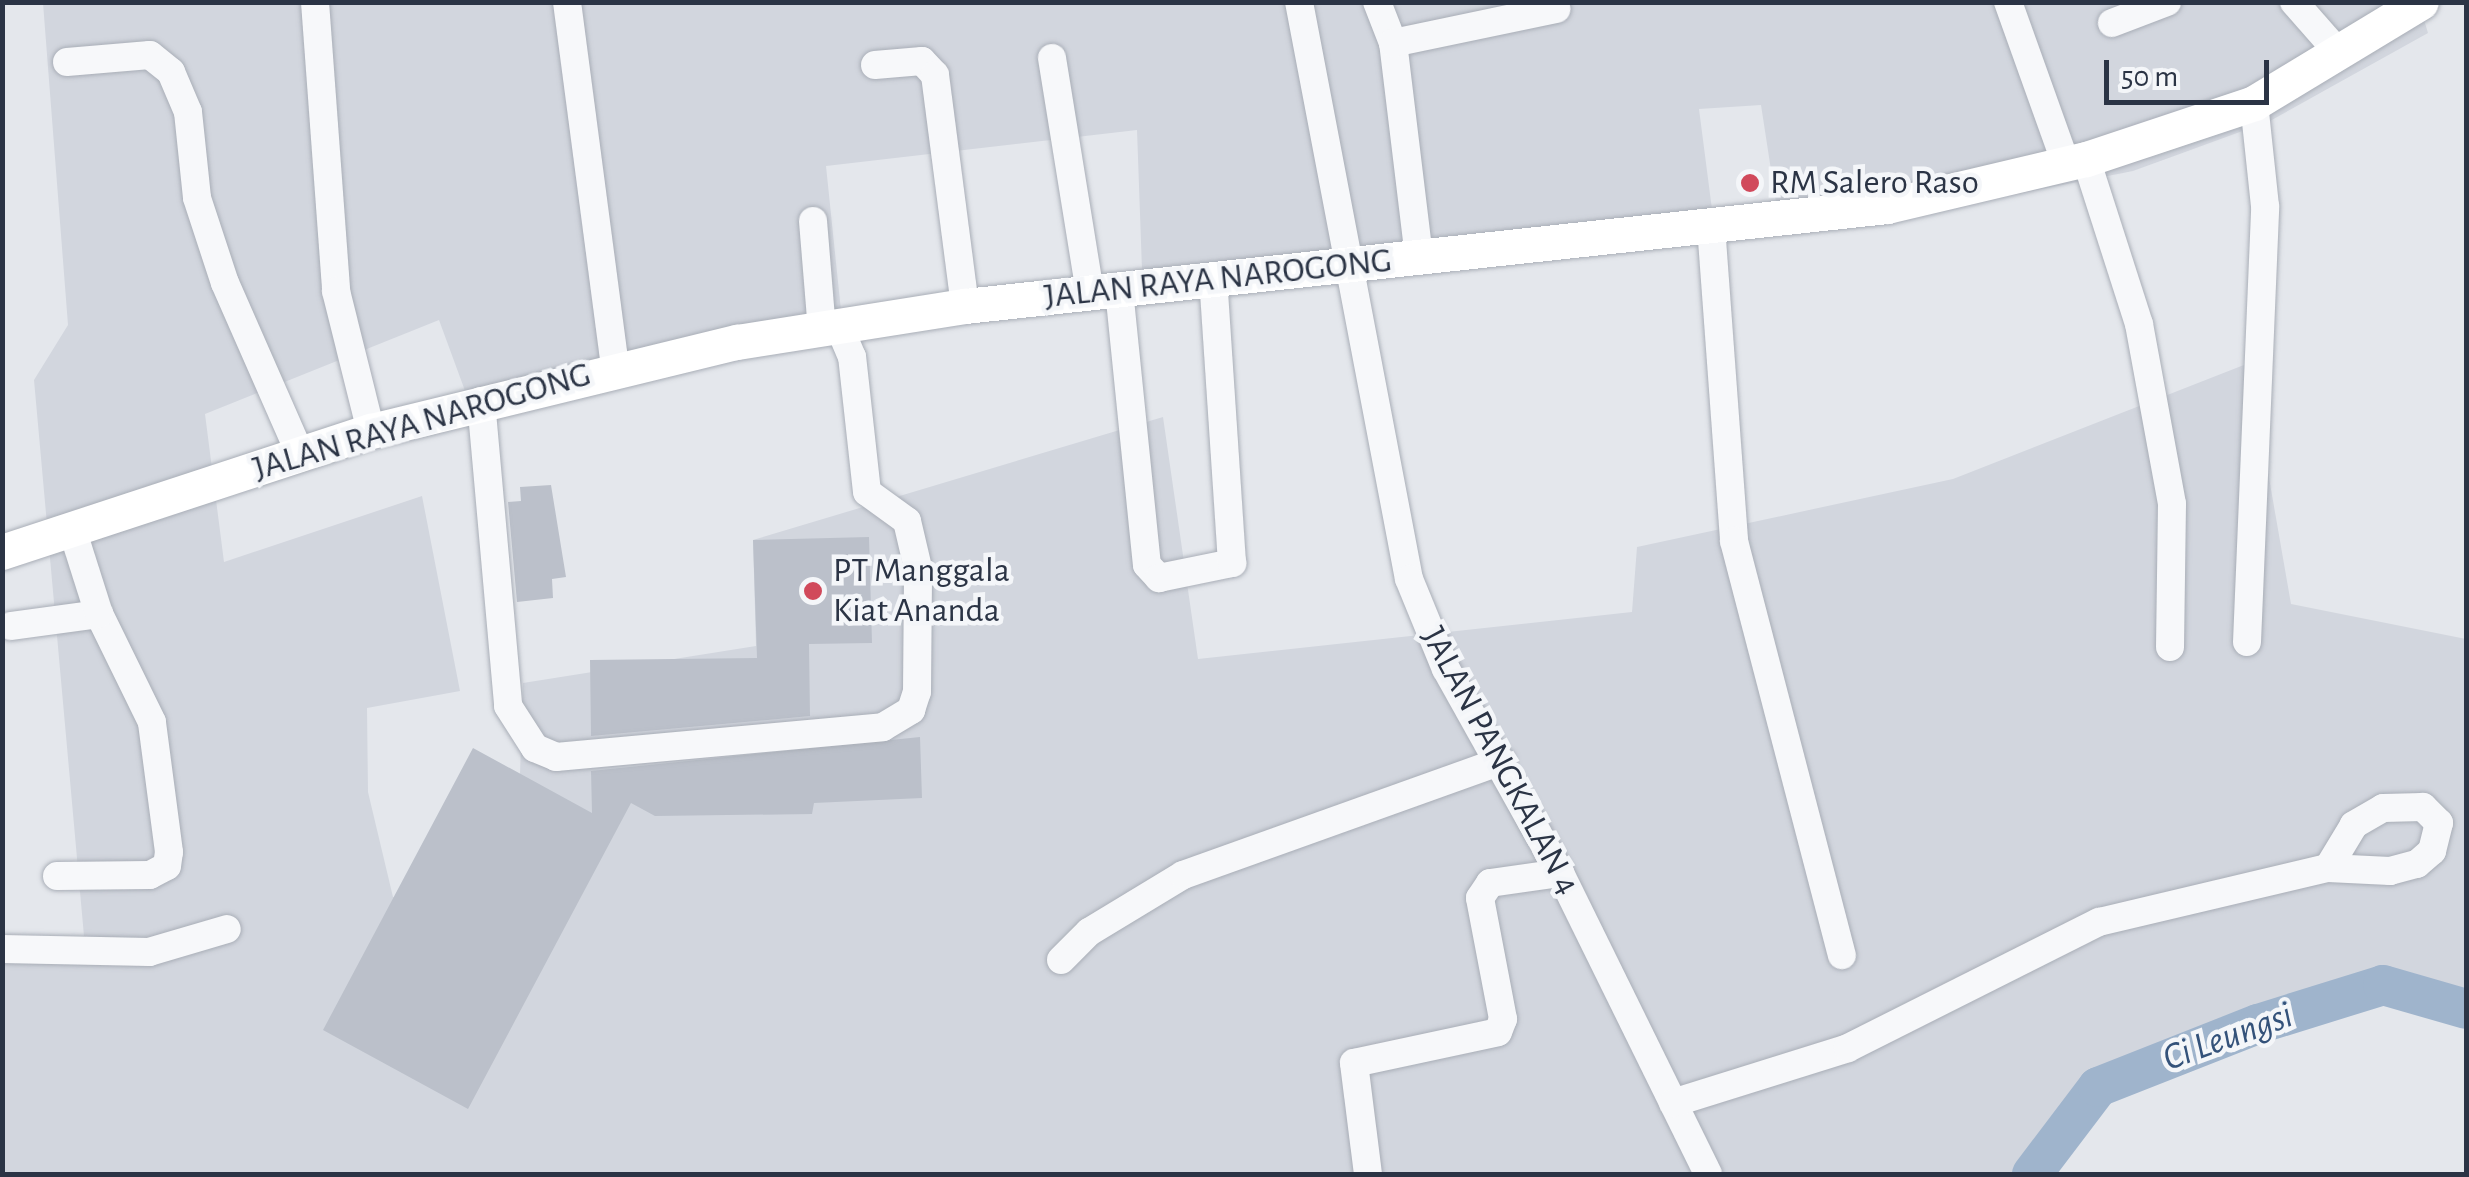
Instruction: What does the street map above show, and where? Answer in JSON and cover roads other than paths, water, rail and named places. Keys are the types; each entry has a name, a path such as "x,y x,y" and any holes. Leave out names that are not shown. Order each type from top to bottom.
{"main road":[{"name":"JALAN RAYA NAROGONG","path":"2,552 73,532 372,431 615,366 965,306 1887,206 2076,162 2254,103 2421,2"}],"street":[{"path":"315,2 336,291 372,431"},
{"path":"567,2 615,366"},
{"name":"JALAN PANGKALAN 4","path":"1299,2 1409,579 1446,669 1501,761 1560,873 1708,1174"},
{"path":"1376,2 1393,42 1418,258"},
{"path":"2008,2 2139,324 2172,504 2170,647"},
{"path":"2112,23 2167,2"},
{"path":"2294,2 2338,52"},
{"path":"1393,42 1556,9"},
{"path":"67,62 150,55 171,72 188,112 197,198 225,283 300,454"},
{"path":"1052,58 1104,291 1147,565 1159,578 1232,563 1212,280"},
{"path":"874,65 922,60 932,68 965,306"},
{"path":"2248,642 2265,206 2254,103"},
{"path":"482,400 508,706 535,748 556,756 883,727 910,710 917,692 918,568 907,521 867,492 852,358 830,328 813,221"},
{"path":"1711,226 1734,541 1842,955"},
{"path":"57,876 150,875 167,866 152,722 99,614 73,532"},
{"path":"11,626 99,614"},
{"path":"1061,960 1089,932 1182,875 1501,761"},
{"path":"1673,1103 1848,1048 2099,922 2328,868"},
{"path":"1368,1174 1354,1063 1498,1032 1502,1020 1480,898 1490,883 1560,873"},
{"path":"2,950 149,952 227,930"}],"waterway":[{"name":"Ci Leungsi","path":"2032,1174 2098,1087 2258,1024 2383,985 2466,1009"}],"place":[{"name":"RM Salero Raso","path":"1750,183"},
{"name":"PT Manggala Kiat Ananda","path":"813,591"}]}
